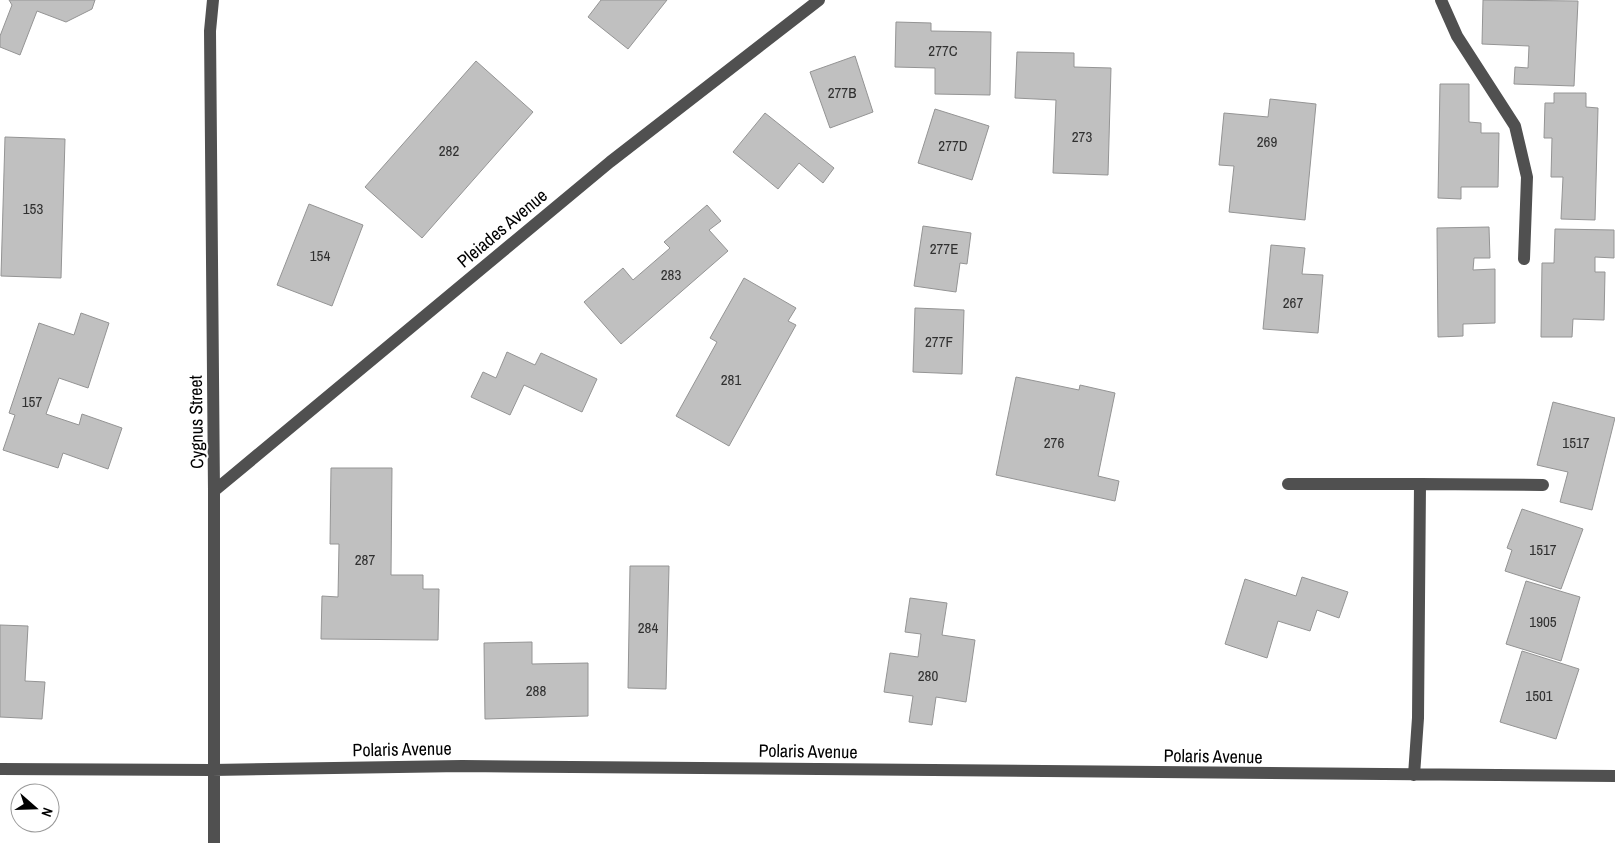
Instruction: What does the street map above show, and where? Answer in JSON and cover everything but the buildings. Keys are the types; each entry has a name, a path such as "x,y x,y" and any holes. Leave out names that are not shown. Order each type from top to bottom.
{"street":[{"name":"Cygnus Street","path":"213,0 210,31 214,490 212,770 214,843"},
{"name":"Pleiades Avenue","path":"214,490 610,162 819,0"},
{"path":"1441,0 1458,36 1515,126 1527,177 1524,259"},
{"path":"1288,484 1543,485"},
{"path":"1414,775 1418,718 1420,484"},
{"name":"Polaris Avenue","path":"0,770 212,770 472,766 1615,776"}]}
